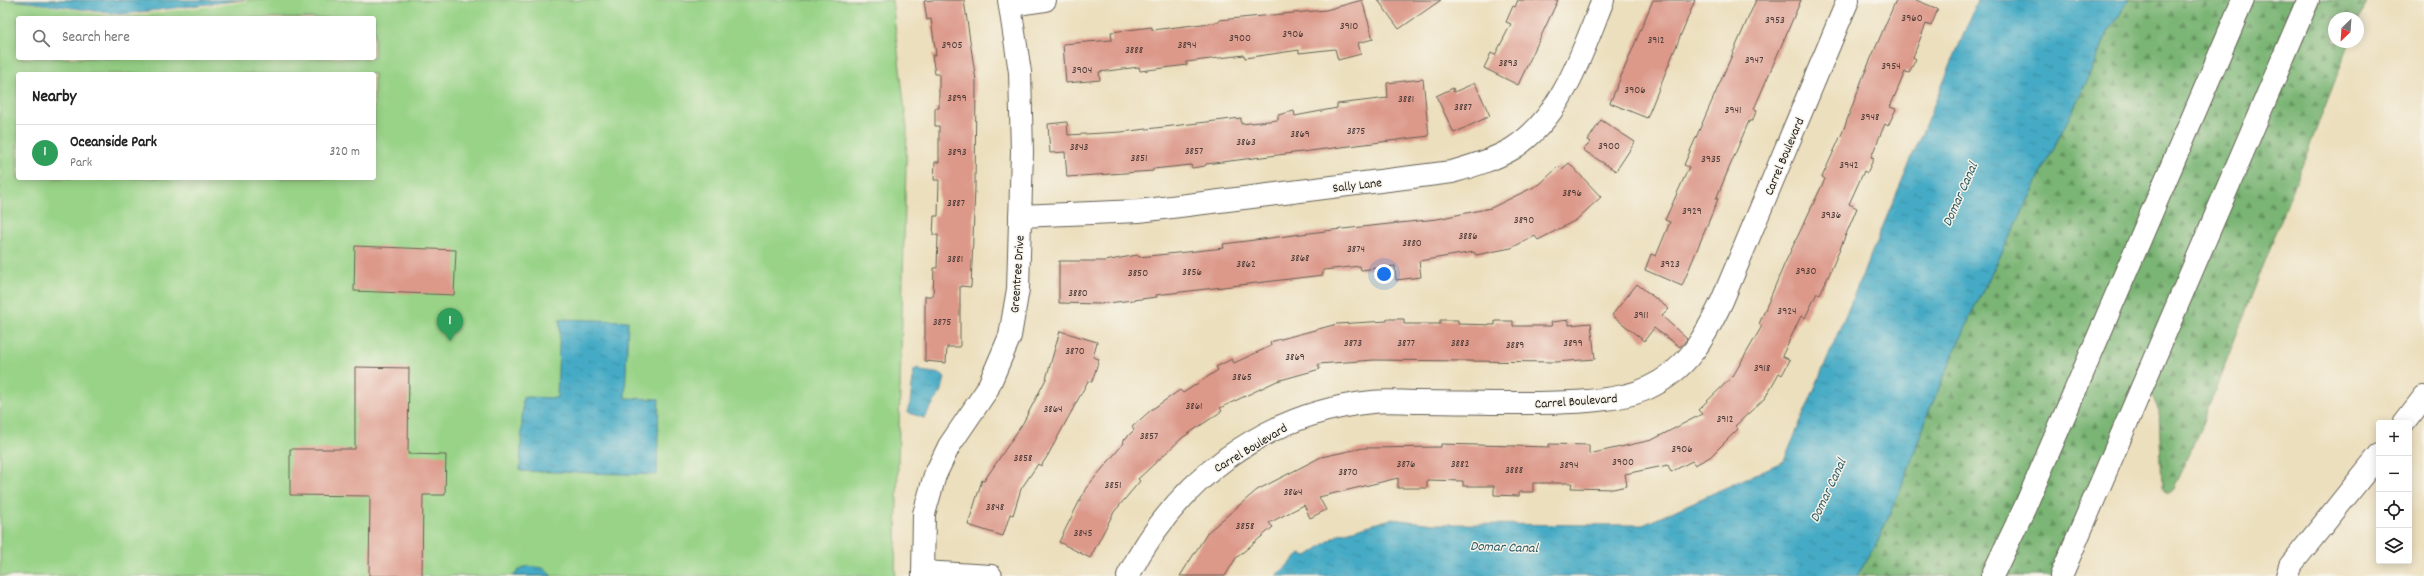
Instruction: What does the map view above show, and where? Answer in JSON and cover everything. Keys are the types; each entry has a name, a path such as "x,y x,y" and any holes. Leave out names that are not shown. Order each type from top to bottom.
{"street":[{"path":"1010,2 1045,0"},
{"name":"Sally Lane","path":"1020,216 1140,211 1452,172 1487,161 1512,149 1531,134 1557,103 1572,75 1603,0"},
{"name":"Carrel Boulevard","path":"1128,576 1147,542 1168,512 1188,490 1221,461 1281,426 1332,408 1373,402 1549,403 1623,396 1647,389 1682,366 1705,337 1722,301 1848,0"},
{"path":"1992,576 2025,508 2243,0"},
{"path":"2062,576 2308,0"},
{"name":"Greentree Drive","path":"923,574 924,514 935,475 949,446 987,390 1010,336 1018,288 1022,152 1020,72 1010,2"},
{"path":"2406,420 2424,397"},
{"path":"2287,576 2290,566 2378,456"},
{"path":"923,574 991,576"}],"green space":[{"path":"0,0 892,0 907,129 895,576 0,576"},
{"path":"2129,0 2366,0 2362,12 2328,12 2328,48 2348,48 2200,429 2173,489 2167,494 2162,488 2159,411 2142,373 2055,576 1857,576 1878,541 1907,473 1929,411 1970,317 2087,81 2108,32"}],"water":[{"path":"12,0 245,0 120,15"},
{"name":"Domar Canal","path":"1978,0 2129,0 2108,32 2087,81 1970,317 1929,411 1907,473 1878,541 1857,576 1276,576 1300,554 1307,556 1339,534 1391,519 1435,524 1643,525 1784,461"},
{"path":"560,319 628,321 625,398 659,399 657,475 520,471 523,397 557,398"},
{"path":"918,368 921,371 942,374 945,377 942,390 924,418 907,412 910,403 914,370"},
{"path":"528,566 543,568 552,576 513,576 521,568"}],"pier":[{"path":"10,0 120,15 247,0 245,2 128,16 114,16"}],"building":[{"path":"964,0 976,81 975,188 971,287 960,286 960,347 947,347 946,363 925,361 925,296 933,296 934,268 937,268 938,235 933,235 934,216 938,216 939,180 934,180 935,162 939,162 939,126 935,126 935,108 939,108 939,74 935,74 932,55 936,55 931,19 927,20 924,1"},
{"path":"1362,0 1373,39 1358,43 1361,54 1338,60 1335,49 1299,53 1299,50 1245,58 1244,55 1186,62 1187,65 1140,71 1139,67 1099,72 1100,80 1066,83 1063,44 1112,40 1111,32 1152,27 1152,30 1219,22 1219,20 1326,10"},
{"path":"1378,0 1441,0 1399,29"},
{"path":"1518,0 1558,0 1518,85 1484,68 1491,53 1495,55 1511,24 1506,22 1513,6 1515,7"},
{"path":"1653,0 1695,0 1647,118 1610,103"},
{"path":"1756,0 1801,0 1754,109 1757,110 1752,121 1749,121 1716,199 1718,199 1682,286 1645,270 1651,254 1656,256 1670,222 1665,220 1689,167 1684,165"},
{"path":"1896,0 1916,0 1938,9 1931,26 1926,24 1913,57 1916,59 1909,73 1905,72 1890,107 1896,109 1888,126 1885,124 1871,157 1874,158 1867,173 1864,171 1849,204 1857,208 1829,275 1820,294 1817,293 1805,318 1801,316 1782,356 1790,360 1782,375 1779,373 1765,398 1735,426 1738,429 1710,457 1695,465 1692,461 1671,472 1668,465 1625,474 1627,486 1613,489 1571,488 1572,483 1533,483 1533,492 1519,492 1519,496 1494,495 1494,486 1463,486 1463,481 1427,480 1427,488 1398,488 1398,478 1319,497 1326,510 1310,518 1304,505 1269,523 1273,527 1236,558 1225,576 1180,576 1208,532 1257,490 1321,457 1363,448 1441,447 1441,444 1549,447 1549,444 1589,445 1589,454 1652,440 1702,414 1698,410 1733,376 1762,326 1759,324 1784,265 1825,179 1822,177 1843,131 1863,77"},
{"path":"1423,79 1429,136 1206,164 1205,166 1192,168 1191,165 1153,169 1153,171 1067,177 1065,152 1050,153 1048,124 1067,122 1068,135 1121,132 1241,118 1241,124 1278,120 1278,115 1294,111 1295,116 1337,108 1337,104 1388,98 1387,83"},
{"path":"1475,83 1490,116 1454,133 1436,96 1453,88 1454,92"},
{"path":"1601,120 1635,142 1616,171 1583,150 1591,142 1588,140"},
{"path":"1569,163 1601,197 1576,220 1538,240 1535,236 1511,248 1476,255 1474,252 1419,261 1421,277 1396,280 1395,266 1361,270 1360,266 1323,270 1323,275 1156,295 1157,297 1100,304 1059,303 1059,261 1105,261 1137,255 1139,257 1224,248 1223,244 1437,219 1491,208 1540,184 1559,166 1562,169"},
{"path":"355,246 456,250 454,295 354,291"},
{"path":"1637,284 1669,309 1662,316 1687,339 1680,347 1654,328 1644,341 1612,315"},
{"path":"1387,319 1404,319 1404,324 1440,324 1440,320 1458,320 1458,324 1495,325 1495,321 1513,321 1513,326 1552,326 1551,322 1569,320 1569,325 1591,323 1595,359 1556,362 1374,360 1318,364 1320,369 1277,381 1220,408 1222,411 1182,438 1138,479 1140,481 1114,512 1090,558 1059,542 1086,488 1124,443 1123,441 1134,430 1132,427 1151,410 1180,390 1183,393 1218,370 1216,367 1232,359 1234,363 1271,346 1270,342 1337,324 1387,321"},
{"path":"1060,331 1097,342 1093,357 1099,359 1092,382 1088,381 1041,466 1038,464 1021,489 1013,515 1010,514 1003,536 968,525 982,480 984,481 1023,423 1046,379"},
{"path":"355,367 409,368 408,454 446,455 445,495 423,495 422,576 369,576 370,496 290,495 290,449 355,449"}],"place":[{"name":"Oceanside Park","path":"450,341"}]}
